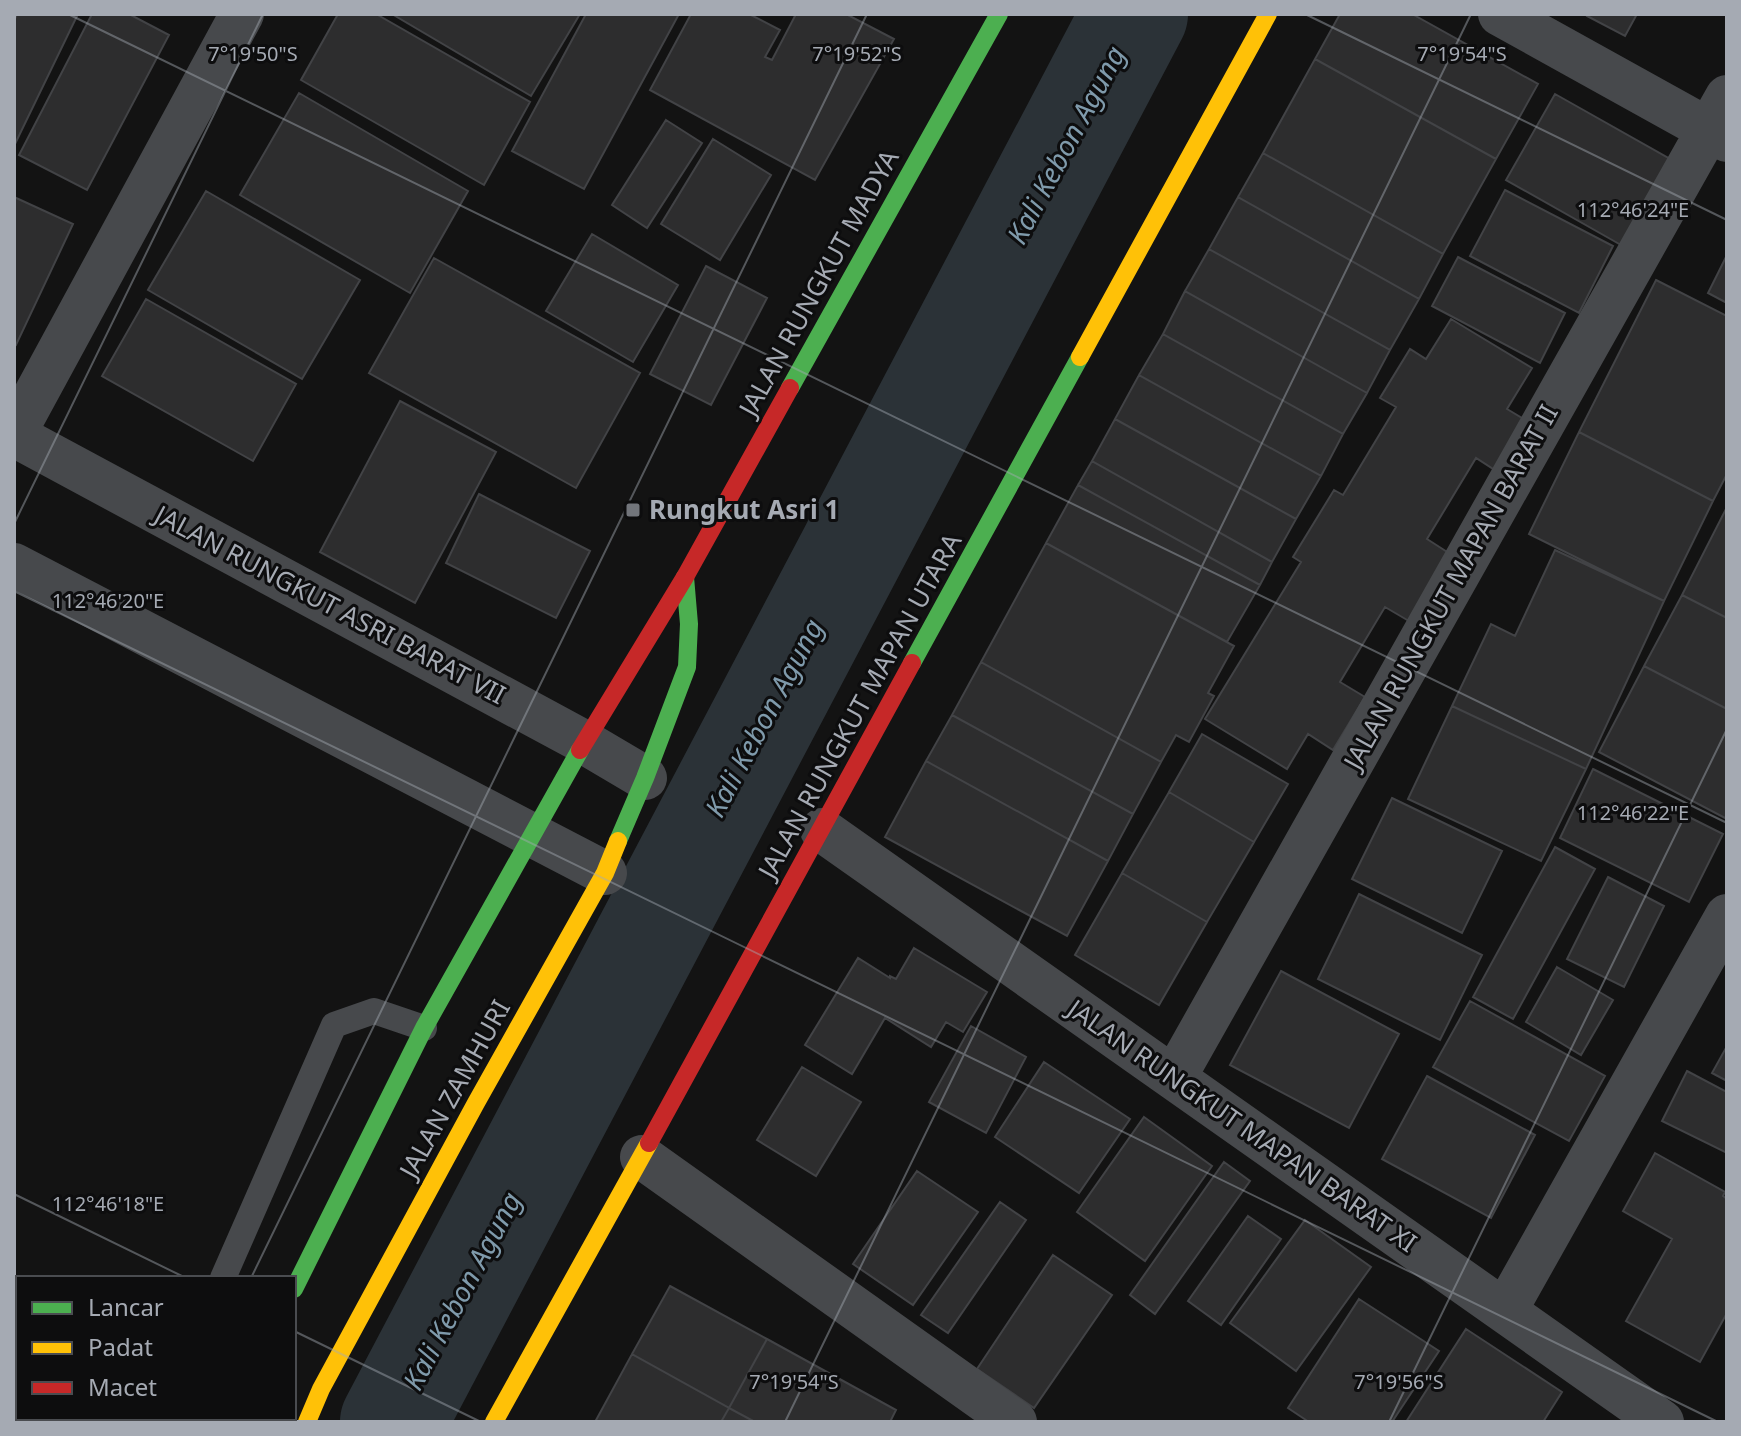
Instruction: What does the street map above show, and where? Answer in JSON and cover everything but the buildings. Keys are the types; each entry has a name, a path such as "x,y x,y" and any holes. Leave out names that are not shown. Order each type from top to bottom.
{"main road":[{"name":"JALAN RUNGKUT MADYA","path":"584,742 685,577 999,14"},
{"name":"JALAN RUNGKUT MAPAN UTARA","path":"494,1422 1268,14"},
{"path":"645,778 687,667 689,624 685,577"},
{"name":"JALAN ZAMHURI","path":"296,1285 424,1028 584,742"},
{"name":"JALAN ZAMHURI","path":"307,1422 321,1389 605,873 645,778"}],"street":[{"path":"14,434 242,14"},
{"path":"1500,14 1721,122"},
{"name":"JALAN RUNGKUT MAPAN BARAT II","path":"1174,1078 1721,122"},
{"name":"JALAN RUNGKUT ASRI BARAT VII","path":"14,434 584,742 645,778"},
{"path":"14,565 605,873"},
{"name":"JALAN RUNGKUT MAPAN BARAT XI","path":"822,830 1662,1422"},
{"path":"1505,1311 1727,916"},
{"path":"642,1157 1015,1422"}],"lane":[{"path":"224,1276 334,1025 374,1011 424,1028"}],"waterway":[{"name":"Kali Kebon Agung","path":"393,1422 1135,14"}],"traffic: fast":[{"path":"790,388 999,14"},
{"path":"912,663 1080,357"},
{"path":"618,841 687,667 689,624 685,577"},
{"path":"296,1285 424,1028 580,750"}],"traffic: slow":[{"path":"1080,357 1268,14"},
{"path":"307,1422 321,1389 476,1103 605,873 618,841"},
{"path":"494,1422 649,1143"}],"traffic: jam":[{"path":"580,750 685,577 790,388"},
{"path":"649,1143 912,663"}],"place":[{"name":"Rungkut Asri 1","path":"633,510"}]}
